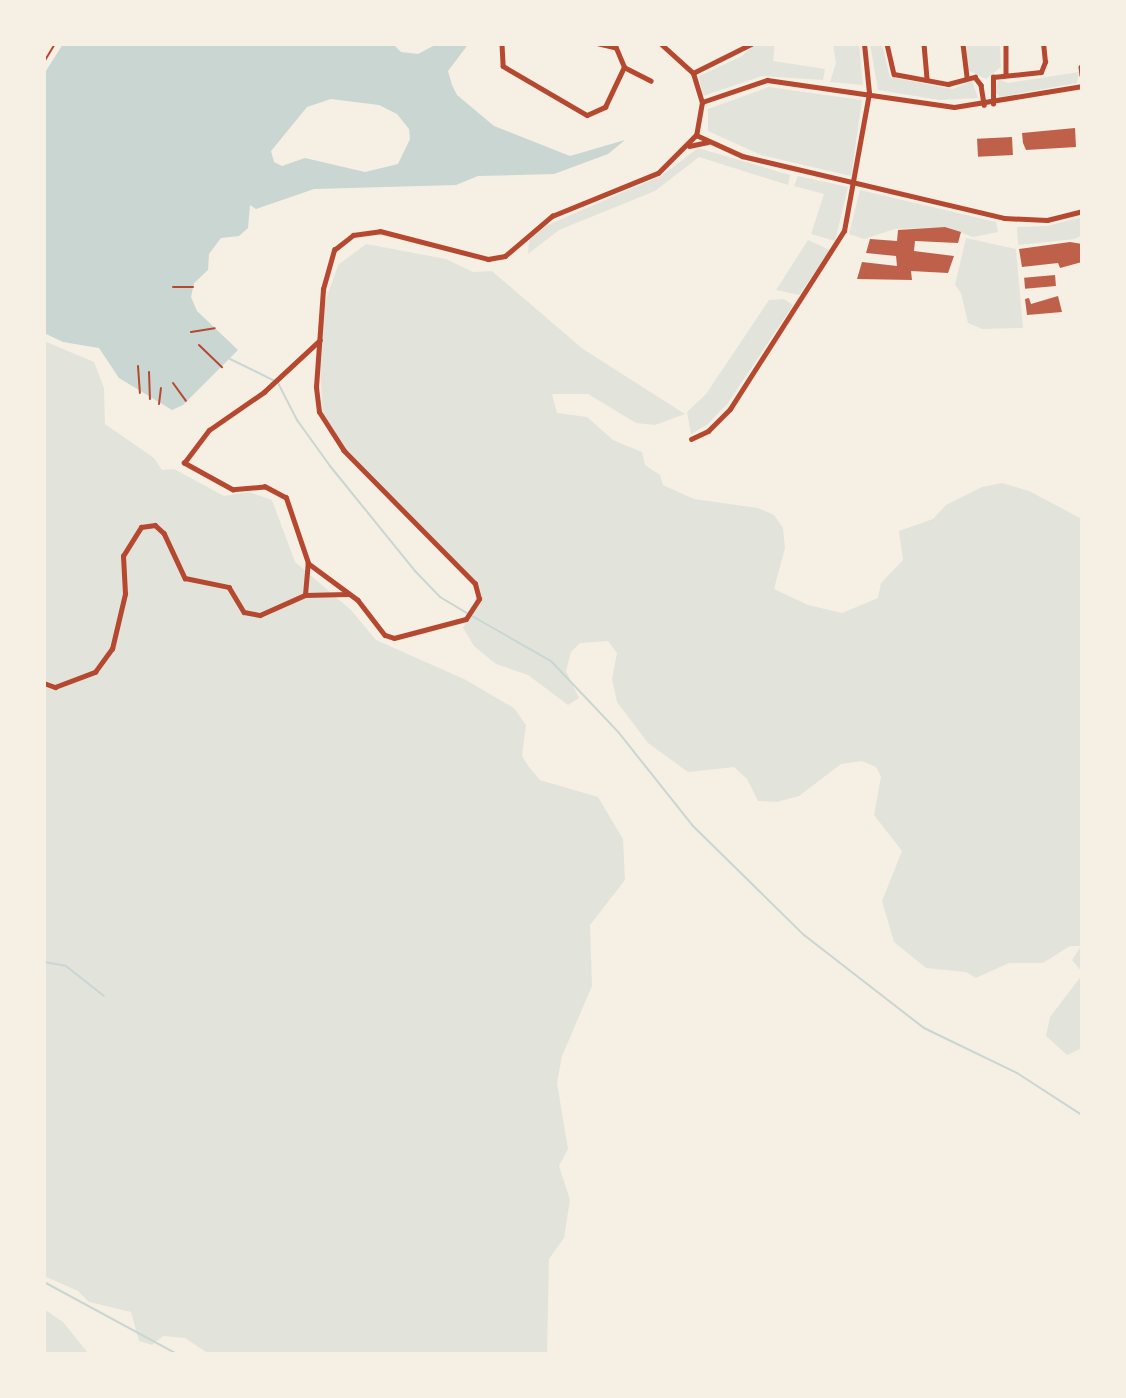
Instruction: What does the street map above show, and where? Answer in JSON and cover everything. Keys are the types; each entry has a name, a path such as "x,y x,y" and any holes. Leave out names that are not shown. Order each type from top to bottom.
{"street":[{"path":"502,44 503,66 587,115 605,107 624,67"},
{"path":"598,44 616,48 624,67 651,81"},
{"path":"308,563 367,609 385,635 394,638 466,619 479,598 475,584 414,527 328,431 316,398 328,261 353,235 380,231 488,259 505,256 552,216 658,173 686,149 696,135 702,102 693,73 661,44"},
{"path":"693,73 751,44"},
{"path":"691,439 708,431 730,409 836,247 854,183 869,93 864,44"},
{"path":"887,44 892,72 948,84 967,77 979,80 984,105"},
{"path":"924,44 927,79"},
{"path":"962,44 967,77"},
{"path":"1006,44 1006,73"},
{"path":"993,104 992,79 1006,73 1016,77 1041,72 1043,44"},
{"path":"1080,67 1082,75"},
{"path":"702,102 767,80 954,107 993,104 1082,86"},
{"path":"700,121 711,142"},
{"path":"696,135 757,160 1016,219 1047,220 1082,211"},
{"path":"686,149 711,142"},
{"path":"305,595 308,563 286,498 265,487 233,489 184,463 209,430 307,355 322,336"},
{"path":"44,683 55,687 95,672 112,649 125,594 122,556 141,527 155,525 164,533 185,579 229,587 244,612 260,615 305,595 348,594"}],"path":[{"path":"44,62 55,44"},
{"path":"173,287 193,287"},
{"path":"191,332 215,328"},
{"path":"199,345 222,367"},
{"path":"138,366 140,393"},
{"path":"149,372 149,398"},
{"path":"173,383 186,401"},
{"path":"159,404 161,388"}],"shaded area":[{"path":"63,44 393,44 401,52 418,54 437,44 463,44 467,46 448,71 452,85 457,95 494,126 570,156 625,140 608,154 554,174 478,176 456,185 314,189 256,209 250,205 248,228 239,236 221,238 209,254 208,270 194,283 191,297 197,311 238,350 183,405 172,410 119,378 99,348 63,342 44,333 44,74","holes":["331,99 379,105 397,114 409,129 410,139 398,164 365,172 305,158 282,166 274,162 271,151 307,107"]},
{"path":"755,44 775,44 773,61 825,69 823,80 762,76 703,96 699,76 742,56"},
{"path":"833,44 859,44 863,85 830,82 836,63"},
{"path":"870,44 882,44 890,77 953,89 972,81 978,98 940,100 878,90"},
{"path":"1000,44 1001,67 986,79 968,70 966,45"},
{"path":"1079,72 1077,83 1000,97 995,92 998,79 1008,83"},
{"path":"769,87 862,100 851,176 761,155 708,131 708,109"},
{"path":"698,148 790,175 788,185 699,157 655,191 559,230 528,254 529,240 545,226 661,176"},
{"path":"798,176 848,187 835,241 811,234 824,194 794,186"},
{"path":"860,190 996,222 998,232 973,237 946,227 895,229 864,239 849,234"},
{"path":"1082,217 1082,235 1075,239 1018,245 1017,227 1047,226"},
{"path":"966,238 1016,249 1023,328 982,329 968,323 961,293 955,285"},
{"path":"808,240 830,250 799,295 776,290"},
{"path":"366,244 446,259 473,272 492,271 583,349 685,414 655,425 636,423 588,394 552,394 557,413 587,417 613,440 642,452 645,465 660,475 663,485 694,499 758,508 774,515 783,528 785,548 774,589 808,605 842,613 878,598 881,583 903,560 899,531 933,519 946,505 982,487 1002,483 1029,491 1082,519 1082,972 1072,960 1081,946 1070,946 1043,963 1009,963 976,978 966,972 926,968 894,942 882,901 902,851 874,815 881,777 876,767 862,761 841,764 799,796 777,802 758,801 747,779 734,767 688,772 648,743 617,702 612,679 617,653 608,641 580,643 571,652 566,671 579,698 568,705 528,675 496,664 474,646 463,628 474,606 477,588 347,452 323,418 319,350 325,302 338,265"},
{"path":"784,299 793,305 728,403 707,425 691,434 687,412 706,394 769,300"},
{"path":"44,341 94,362 104,388 105,424 154,458 162,470 174,469 224,496 249,492 272,500 295,562 351,610 376,640 464,679 514,708 526,725 522,756 529,767 540,780 598,797 623,839 625,880 590,925 592,986 562,1056 557,1083 568,1149 559,1166 570,1200 564,1238 549,1259 547,1354 209,1354 185,1338 163,1336 152,1345 139,1341 131,1312 89,1302 78,1291 44,1276"},
{"path":"1082,975 1082,1048 1067,1055 1046,1036 1050,1017"},
{"path":"44,1309 63,1322 89,1354 44,1354"}],"building":[{"path":"1075,128 1076,147 1026,150 1023,143 1022,133"},
{"path":"1012,137 1013,155 978,157 977,139"},
{"path":"945,227 961,232 958,243 915,241 914,251 954,256 948,273 911,271 912,280 857,279 862,262 897,266 896,256 866,253 870,239 897,241 898,230"},
{"path":"1070,242 1082,244 1082,262 1060,268 1058,263 1022,267 1019,249"},
{"path":"1055,275 1056,286 1025,289 1024,278"},
{"path":"1058,296 1062,312 1027,315 1025,299 1029,298 1031,304"}],"waterway":[{"path":"230,359 273,380"},
{"path":"278,383 297,420 330,466 415,571 440,597 467,613"},
{"path":"472,616 551,661 619,733 693,826 804,935 924,1028 1017,1073 1082,1115"},
{"path":"44,962 66,966 104,996"},
{"path":"44,1282 177,1354"}]}
